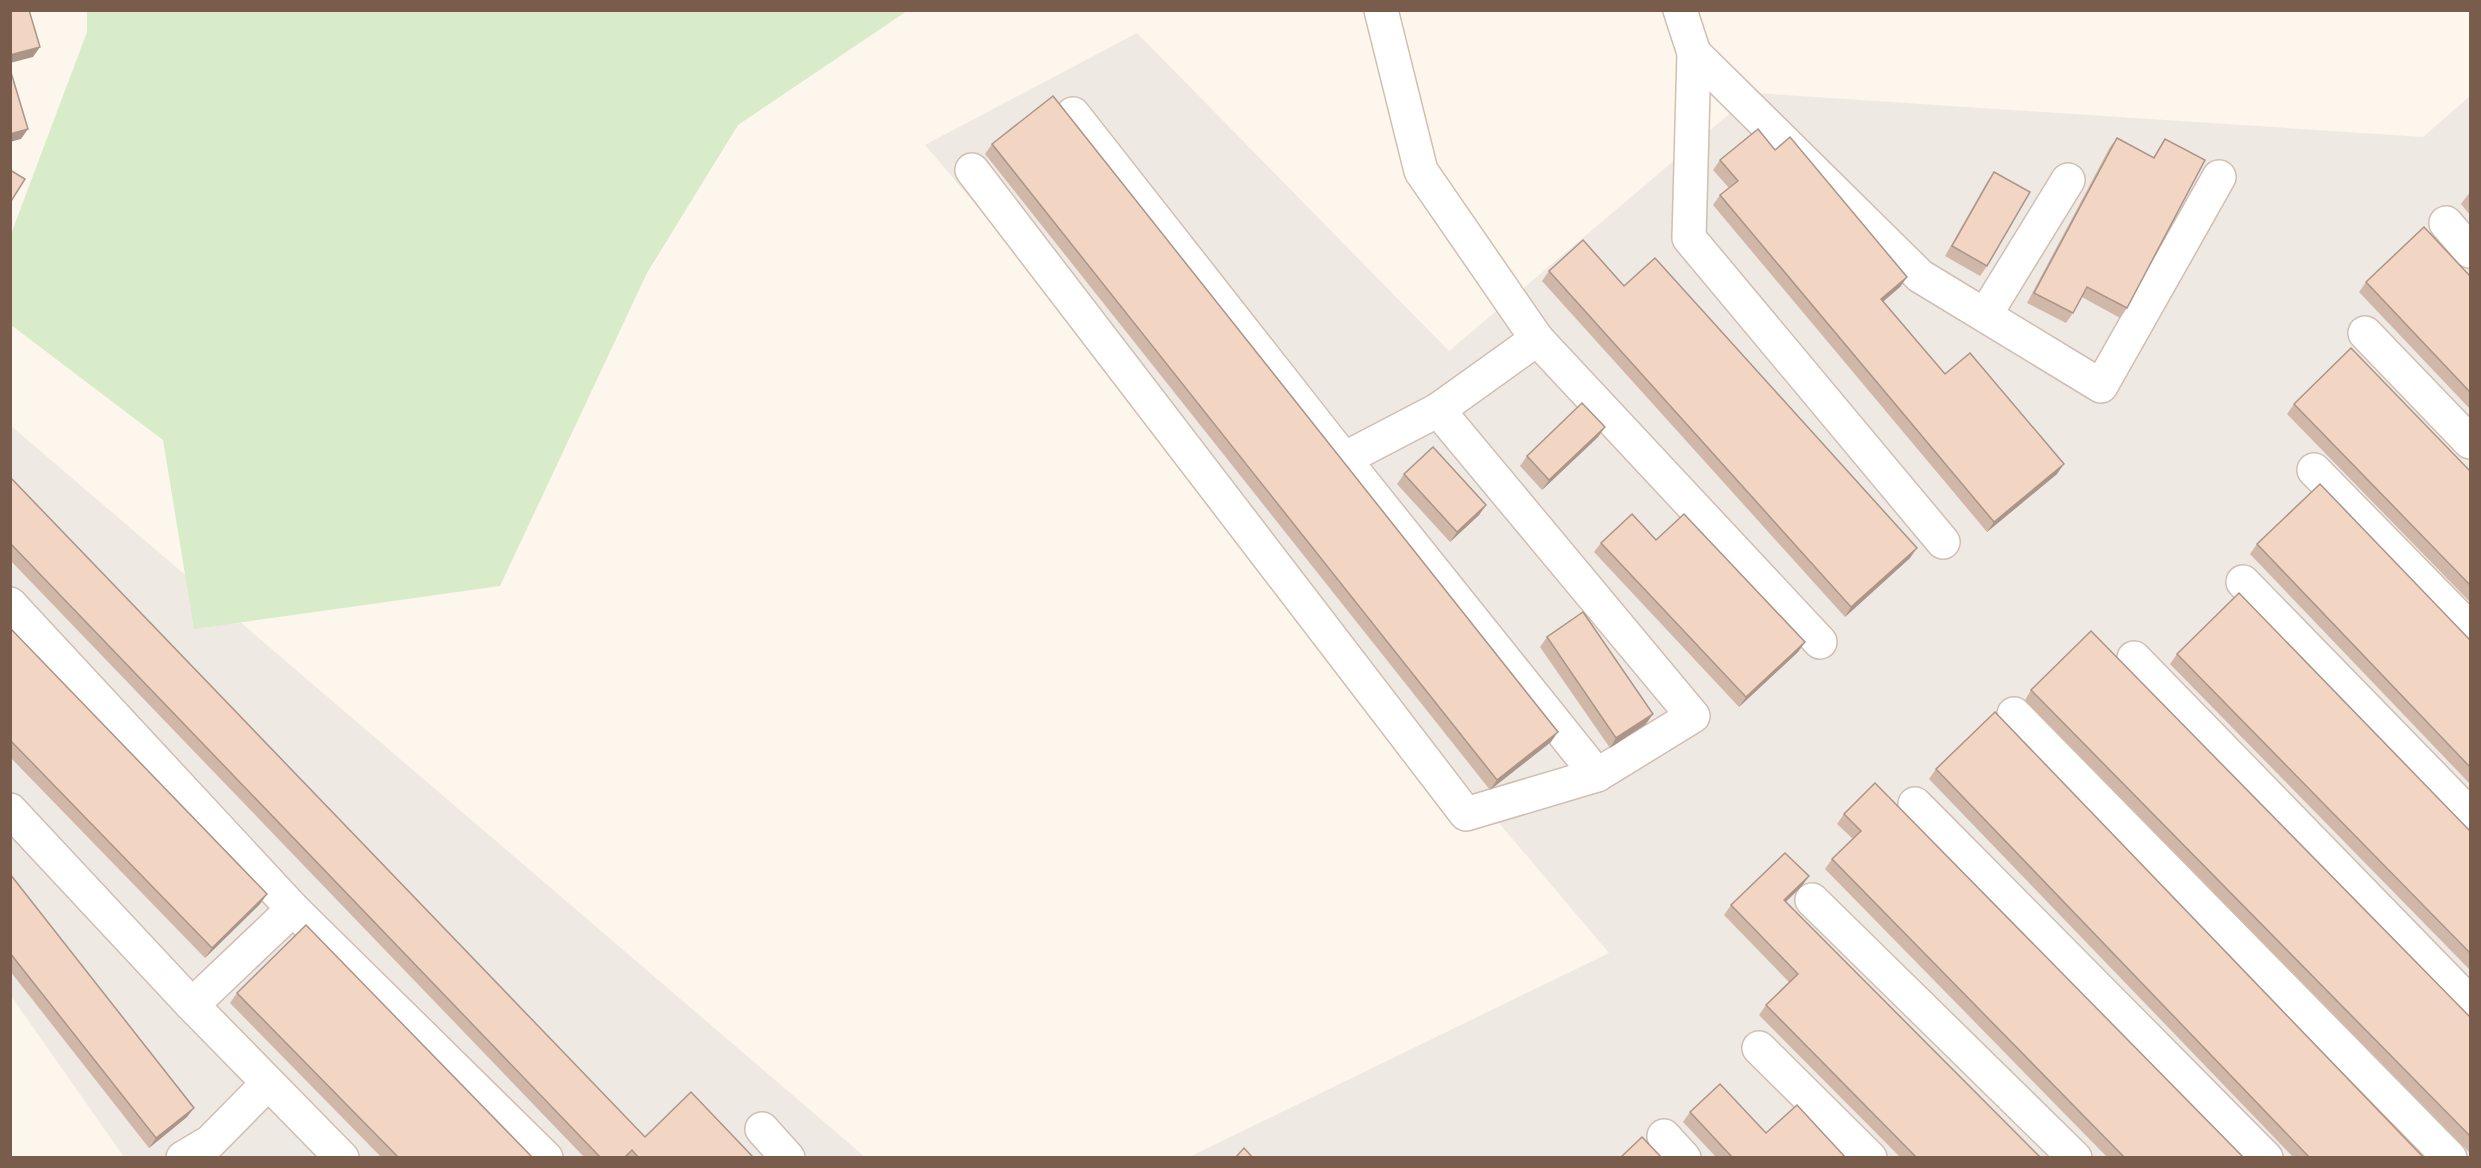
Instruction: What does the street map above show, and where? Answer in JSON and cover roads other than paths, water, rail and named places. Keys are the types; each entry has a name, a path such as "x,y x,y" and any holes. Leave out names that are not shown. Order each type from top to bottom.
{"lane":[{"path":"1381,10 1421,171 1537,339 1820,642"},
{"path":"1680,10 1694,53 1689,238 1943,542"},
{"path":"1694,53 1920,276 2101,386 2219,177"},
{"path":"1073,114 1344,459 1597,775"},
{"path":"972,170 1466,814 1597,775 1694,716 1438,410"},
{"path":"1985,315 2068,180"},
{"path":"2446,223 2470,251"},
{"path":"2365,333 2470,442"},
{"path":"1344,459 1438,410 1537,339"},
{"path":"2314,470 2470,629"},
{"path":"2243,582 2470,815"},
{"path":"10,604 293,909 546,1158"},
{"path":"2134,658 2470,1003"},
{"path":"2014,714 2450,1158"},
{"path":"1915,804 2266,1158"},
{"path":"10,810 192,1005 342,1158"},
{"path":"1812,900 2074,1158"},
{"path":"192,1005 293,909"},
{"path":"1759,1048 1870,1158"},
{"path":"204,1152 268,1083"},
{"path":"762,1129 788,1158"}]}
